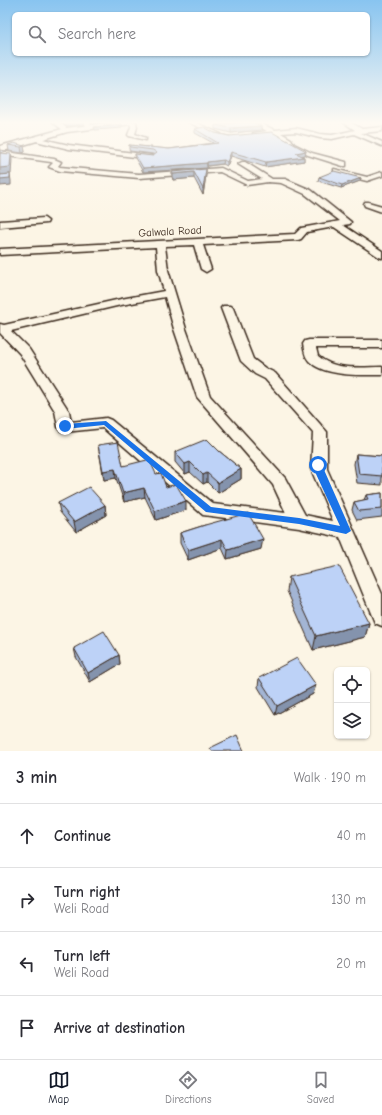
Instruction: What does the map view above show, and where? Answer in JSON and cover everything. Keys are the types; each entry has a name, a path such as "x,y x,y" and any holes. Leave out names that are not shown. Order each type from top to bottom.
{"street":[{"path":"30,157 57,162 53,167 139,176 221,170 247,183 269,180 282,181 308,192 347,222 337,225"},
{"path":"320,157 343,164"},
{"path":"242,164 269,180"},
{"path":"337,171 367,179 382,174"},
{"path":"368,204 382,209"},
{"path":"0,224 44,220"},
{"path":"337,225 382,255"},
{"name":"Galwala Road","path":"0,252 298,237 304,230 337,225"},
{"path":"198,242 206,269"},
{"path":"160,244 163,270 180,329 204,397 279,482 299,521"},
{"path":"2,329 121,302 170,293"},
{"path":"227,308 247,361 260,371 270,376 320,432 321,437 318,469 382,617"},
{"path":"2,329 29,358 62,411 65,426 106,423 209,510 299,521 346,531"},
{"path":"382,344 309,344 314,360 322,365 344,371 382,370"}],"building":[{"path":"0,157 11,157 10,167 0,168"},
{"path":"137,157 229,157 227,162 224,160 207,163 143,168"},
{"path":"249,157 304,157 266,162"},
{"path":"206,169 203,189 194,172 173,174 172,172"},
{"path":"334,171 361,178 342,185 319,177"},
{"path":"10,174 10,178 0,179 0,175"},
{"path":"207,439 241,469 218,483 207,473 203,475 190,462 185,464 175,452"},
{"path":"118,442 123,466 147,460 151,463 156,474 161,473 166,487 176,484 186,501 155,511 144,488 123,493 115,469 103,471 98,445"},
{"path":"356,454 382,456 382,476 359,474"},
{"path":"89,487 105,505 74,522 58,503"},
{"path":"382,493 382,509 359,511 354,502 368,499 366,495"},
{"path":"248,513 263,539 228,550 222,539 188,550 180,533 205,525"},
{"path":"339,566 369,623 316,636 289,577"},
{"path":"104,631 119,655 88,673 74,648"},
{"path":"297,658 316,685 277,706 259,678"},
{"path":"237,735 244,751 212,751 210,748"}],"route":[{"path":"65,426 106,423 209,510 299,521 346,531 320,474 318,465"}]}
